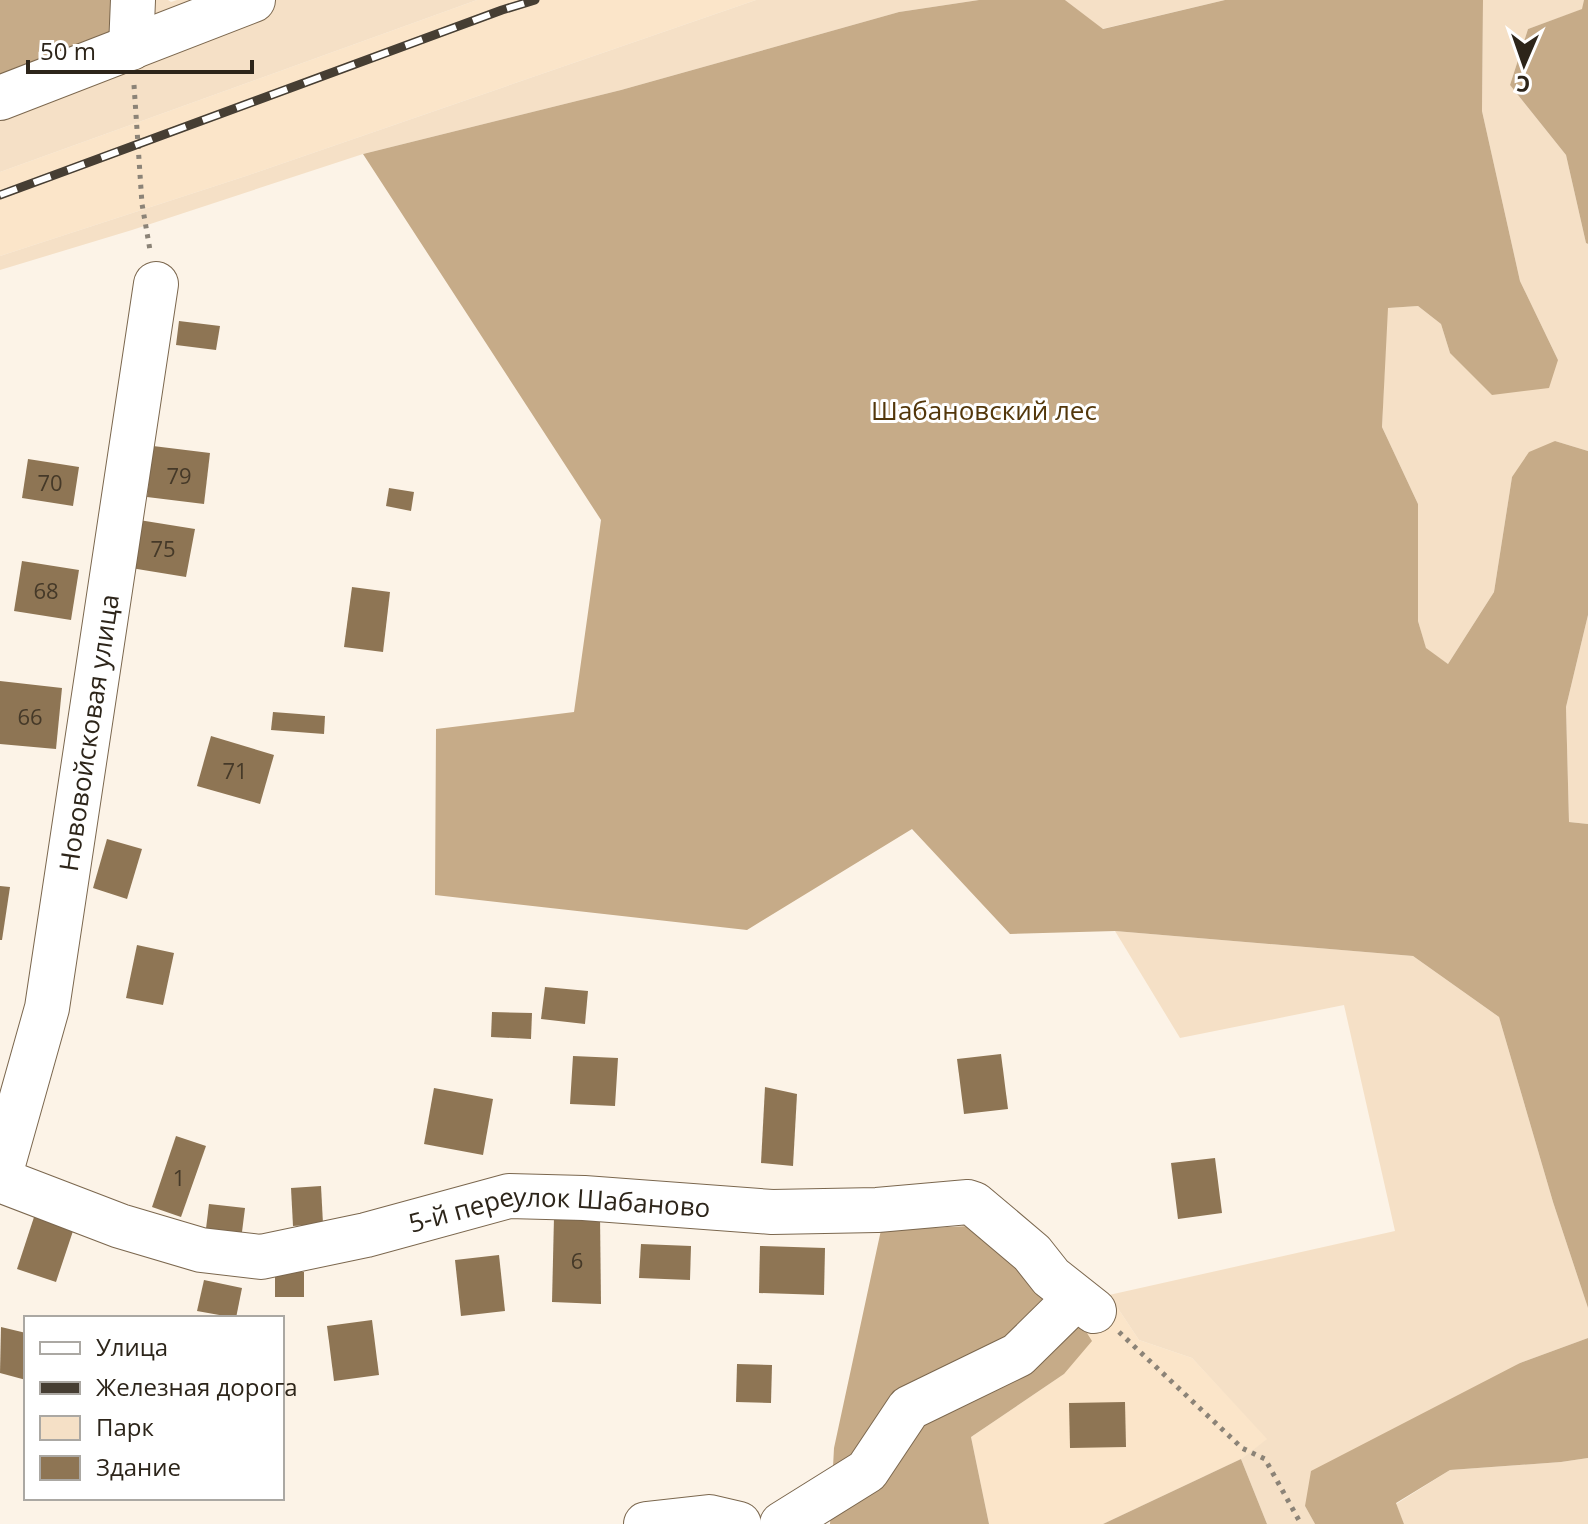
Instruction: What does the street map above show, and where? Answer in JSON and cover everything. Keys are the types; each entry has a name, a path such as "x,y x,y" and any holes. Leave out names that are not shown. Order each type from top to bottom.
{"street":[{"path":"131,48 133,0"},
{"path":"0,98 253,0"},
{"name":"Нововойсковая улица","path":"0,1178 47,1008 156,284"},
{"name":"5-й переулок Шабаново","path":"0,1178 120,1226 201,1250 261,1257 366,1235 509,1196 584,1198 772,1212 877,1210 968,1202 1032,1253 1051,1277 1085,1304"},
{"path":"782,1524 867,1471 909,1408 1018,1355 1085,1304"},
{"path":"646,1524 709,1517 739,1524"}],"path":[{"path":"131,48 142,204 156,284"},
{"path":"1085,1304 1242,1448 1265,1459 1301,1524"}],"shaded area":[{"path":"477,0 756,0 246,176 0,256 0,172"},
{"path":"1109,1295 1139,1340 1192,1358 1268,1439 1241,1459 1103,1524 989,1524 971,1437 1064,1374 1068,1303"}],"green space":[{"path":"0,0 116,0 113,37 0,80"},
{"path":"116,0 477,0 0,172 0,108"},
{"path":"756,0 979,0 899,12 621,90 363,154 0,270 0,256 246,176"},
{"name":"Шабановский лес","path":"979,0 1065,0 1103,29 1225,0 1483,0 1482,111 1520,281 1558,360 1549,388 1492,395 1450,353 1441,324 1418,306 1388,308 1382,427 1418,504 1418,621 1426,648 1448,664 1494,592 1512,477 1529,452 1555,441 1588,451 1588,615 1566,707 1569,822 1588,824 1588,1308 1553,1202 1499,1017 1413,956 1115,931 1010,934 912,829 747,930 435,895 436,729 574,712 601,520 363,154 621,90 899,12"},
{"path":"1065,0 1225,0 1102,29"},
{"path":"1483,0 1584,0 1583,9 1528,29 1510,85 1566,155 1588,244 1588,451 1555,441 1512,477 1494,592 1448,664 1426,649 1418,621 1418,504 1382,427 1387,308 1418,306 1441,324 1450,353 1558,360 1520,281 1482,111"},
{"path":"1584,0 1588,0 1588,244 1566,155 1510,85 1528,29 1582,9"},
{"path":"1588,615 1588,824 1569,822 1566,707"},
{"path":"1115,931 1413,956 1499,1017 1553,1202 1588,1308 1588,1338 1520,1363 1305,1506 1315,1524 1267,1524 1241,1459 1267,1439 1192,1358 1139,1340 1109,1295 1395,1231 1344,1005 1180,1038"},
{"path":"970,1226 1068,1303 1092,1341 1064,1374 971,1437 989,1524 830,1524 834,1448 881,1230"},
{"path":"1588,1338 1588,1458 1450,1470 1396,1503 1404,1524 1315,1524 1305,1506 1311,1471 1520,1363"},
{"path":"1588,1458 1588,1524 1404,1524 1396,1504 1450,1470"},
{"path":"1241,1459 1267,1524 1103,1524"}],"building":[{"path":"179,321 220,326 216,350 176,345"},
{"path":"153,446 210,453 204,504 147,497"},
{"path":"28,459 79,467 73,506 22,498"},
{"path":"389,488 414,492 411,511 386,506"},
{"path":"139,520 195,529 186,577 131,568"},
{"path":"22,561 79,570 71,620 14,611"},
{"path":"352,587 390,592 383,652 344,647"},
{"path":"0,681 62,688 56,749 0,744"},
{"path":"273,712 325,716 324,734 271,730"},
{"path":"211,736 274,755 260,804 197,786"},
{"path":"107,839 142,849 127,899 93,888"},
{"path":"0,886 10,887 2,940 0,940"},
{"path":"137,945 174,953 163,1005 126,998"},
{"path":"545,987 588,991 585,1024 541,1019"},
{"path":"492,1012 532,1013 531,1039 491,1037"},
{"path":"1001,1054 1008,1109 964,1114 957,1059"},
{"path":"573,1056 618,1058 615,1106 570,1104"},
{"path":"765,1087 797,1094 793,1166 761,1163"},
{"path":"434,1088 493,1099 483,1155 424,1144"},
{"path":"176,1136 206,1146 181,1217 152,1207"},
{"path":"1215,1158 1222,1213 1178,1219 1171,1163"},
{"path":"321,1186 323,1224 293,1226 291,1188"},
{"path":"209,1204 245,1208 241,1240 205,1237"},
{"path":"36,1211 75,1225 56,1282 17,1269"},
{"path":"600,1215 601,1304 552,1302 554,1217"},
{"path":"641,1244 691,1246 690,1280 639,1278"},
{"path":"760,1246 825,1248 824,1295 759,1293"},
{"path":"499,1255 505,1311 461,1316 455,1260"},
{"path":"275,1272 304,1272 304,1297 275,1297"},
{"path":"204,1280 242,1288 236,1316 197,1311"},
{"path":"372,1320 379,1375 334,1381 327,1326"},
{"path":"1,1327 24,1333 24,1379 0,1373"},
{"path":"737,1364 772,1365 771,1403 736,1402"},
{"path":"1125,1402 1126,1447 1070,1448 1069,1403"}],"railway":[{"path":"0,195 535,0"}]}
